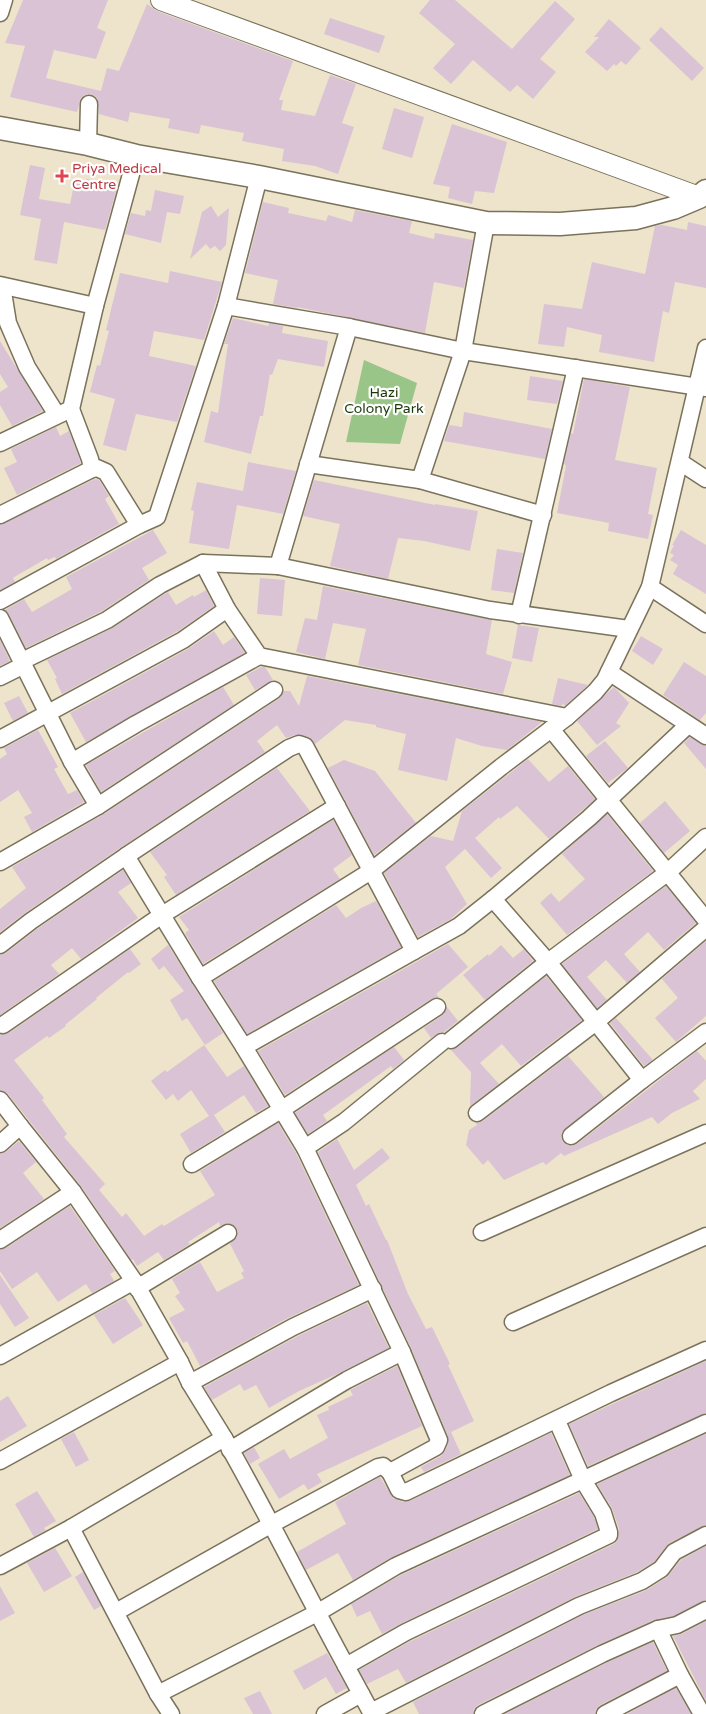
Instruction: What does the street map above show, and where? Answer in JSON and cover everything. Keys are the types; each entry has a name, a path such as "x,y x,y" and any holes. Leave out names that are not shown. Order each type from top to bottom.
{"main road":[{"path":"0,128 88,144 136,156 259,177 486,224 560,224 636,218 673,208 704,196"}],"street":[{"path":"0,13 4,0"},
{"path":"161,0 704,196"},
{"path":"88,104 88,144"},
{"path":"0,443 64,412 136,156"},
{"path":"0,601 157,517 226,306 259,177"},
{"path":"420,480 463,351 486,224"},
{"path":"92,469 90,459 64,412 27,367 8,323 1,286 95,306"},
{"path":"226,306 463,351 701,387"},
{"path":"278,566 348,328"},
{"path":"200,978 371,871 501,766 567,717 595,692 605,680 650,587 680,462 701,387 706,348"},
{"path":"520,615 576,368"},
{"path":"680,462 706,479"},
{"path":"308,464 420,480 543,515"},
{"path":"0,515 97,468 106,472 139,525"},
{"path":"0,677 23,663 108,620 160,585 203,564 278,566 520,615 629,629"},
{"path":"203,564 227,609 259,656"},
{"path":"650,587 706,624"},
{"path":"0,738 183,640 227,609"},
{"path":"0,618 72,762 98,806"},
{"path":"72,762 259,656 567,717"},
{"path":"609,672 706,736"},
{"path":"0,862 98,806 274,690"},
{"path":"244,1047 459,926 608,800 688,725"},
{"path":"551,729 706,920"},
{"path":"0,945 31,921 126,856 289,748 299,744 305,746 414,951"},
{"path":"4,1025 162,916 338,806"},
{"path":"305,1148 344,1122 548,962 667,873 706,836"},
{"path":"126,856 305,1148 402,1352 439,1440 436,1447 390,1472"},
{"path":"493,899 548,962 642,1080"},
{"path":"477,1113 596,1022 706,928"},
{"path":"192,1164 281,1110 437,1007"},
{"path":"571,1136 706,1032"},
{"path":"0,1100 73,1192 136,1285 190,1383 272,1524 317,1613 372,1713 579,1606 642,1581 661,1569 674,1552 706,1535"},
{"path":"0,1144 20,1126"},
{"path":"482,1232 706,1133"},
{"path":"0,1240 73,1192"},
{"path":"1,1354 136,1285 228,1234"},
{"path":"513,1322 706,1236"},
{"path":"190,1383 293,1327 373,1289"},
{"path":"116,1612 378,1467 386,1468 399,1490 406,1492 611,1393 706,1350"},
{"path":"0,1566 402,1352"},
{"path":"0,1461 180,1362"},
{"path":"346,1666 406,1632 607,1537 609,1532 603,1513 583,1480 557,1420"},
{"path":"158,1694 317,1613 396,1566 706,1423"},
{"path":"71,1528 158,1694 171,1714"},
{"path":"483,1714 602,1654 658,1629 678,1625 706,1610"},
{"path":"658,1629 680,1675 702,1714"},
{"path":"605,1714 680,1675"},
{"path":"325,1714 361,1694"}],"green space":[{"name":"Hazi Colony Park","path":"364,360 417,383 400,444 346,442"}],"building":[{"path":"23,0 108,0 97,28 106,32 96,59 54,50 46,78 101,91 107,68 119,71 147,4 157,11 293,61 279,100 283,100 281,110 315,116 330,75 356,84 342,123 354,127 338,174 315,166 282,161 284,149 242,141 244,133 201,125 199,134 168,128 170,119 130,112 128,122 99,114 98,100 90,94 81,98 77,112 10,97 25,46 5,43"},
{"path":"430,0 455,0 512,49 555,1 575,19 540,59 556,72 533,99 517,85 510,92 473,60 451,84 433,68 455,44 419,13"},
{"path":"330,18 385,36 379,53 324,34"},
{"path":"609,19 641,48 626,65 621,61 616,66 614,64 607,71 585,52 599,37 594,37"},
{"path":"661,27 704,68 692,81 649,40"},
{"path":"394,108 424,117 412,158 382,149"},
{"path":"452,124 507,142 494,193 475,191 472,204 448,198 450,187 433,184"},
{"path":"30,165 45,168 39,199 70,204 75,180 85,182 86,179 118,185 105,230 64,222 57,264 34,260 41,219 20,215"},
{"path":"155,190 184,196 180,214 167,212 161,243 125,234 131,213 145,216 146,210 151,211"},
{"path":"263,202 289,208 288,213 326,221 328,215 352,222 355,210 412,221 409,233 434,239 435,233 473,240 464,288 434,282 425,333 297,307 273,304 278,280 245,273"},
{"path":"211,206 218,217 229,208 226,245 220,251 215,246 210,249 206,244 190,259 202,212"},
{"path":"688,222 706,226 706,288 675,282 669,313 663,311 654,362 599,352 602,335 567,327 564,347 538,344 544,304 582,309 592,262 645,274 655,226 662,225 687,230"},
{"path":"170,271 222,282 204,340 154,331 149,356 196,366 177,422 136,414 126,451 103,445 115,399 90,392 97,365 100,366 109,331 106,330 120,273 168,283"},
{"path":"233,318 268,326 269,323 283,326 282,333 328,341 324,367 278,359 272,375 270,374 263,416 260,416 251,454 204,442 211,411 218,413 228,344 224,344"},
{"path":"0,341 43,411 12,426 0,405 0,392 8,387 0,374"},
{"path":"530,376 563,381 557,404 527,400"},
{"path":"584,379 630,387 615,460 657,468 648,514 653,515 648,539 608,531 609,523 557,513 566,466 564,463 571,433 573,434"},
{"path":"464,412 552,429 545,459 444,441 449,425 462,427"},
{"path":"56,427 60,436 69,431 81,463 17,495 4,468 17,462 11,449"},
{"path":"248,462 296,471 283,514 237,505 229,549 189,543 194,511 191,510 197,482 243,491"},
{"path":"95,479 99,480 109,496 105,499 119,524 56,559 55,557 48,560 47,558 13,578 15,582 0,590 0,525"},
{"path":"314,480 435,505 478,511 470,551 424,541 398,538 388,579 330,566 340,524 303,516"},
{"path":"153,530 167,553 142,568 149,580 102,611 26,648 9,614 5,610 24,599 32,612 72,589 66,577"},
{"path":"681,530 706,545 706,594 673,574 678,565 670,560 674,555 670,553 674,545 672,545"},
{"path":"497,549 523,553 514,593 491,590"},
{"path":"260,578 285,580 282,616 257,614"},
{"path":"323,586 492,620 486,654 512,662 503,694 358,665 366,629 333,623 325,659 296,652 305,618 317,620"},
{"path":"206,590 214,606 178,631 62,694 55,679 57,678 47,660 111,629 168,592 176,605"},
{"path":"518,625 539,628 532,662 512,658"},
{"path":"214,631 223,645 234,637 245,653 86,742 70,713 188,649"},
{"path":"641,636 663,649 653,665 632,651"},
{"path":"0,640 10,661 0,666"},
{"path":"684,662 706,676 706,713 700,720 663,695"},
{"path":"261,667 265,667 273,680 255,690 246,675"},
{"path":"307,676 542,722 507,750 482,746 456,738 447,781 398,770 406,734 376,727 376,725 345,720 315,744 309,737 302,735 286,738 277,725 257,741 265,752 120,848 0,932 0,909 26,888 12,867 104,814 280,698 284,691 290,691 299,706"},
{"path":"558,678 588,685 565,706 563,704 561,706 552,704"},
{"path":"223,687 234,705 101,792 86,765"},
{"path":"614,687 629,703 616,723 621,726 597,745 577,721"},
{"path":"19,696 28,713 13,721 4,703"},
{"path":"38,730 58,767 54,769 68,794 77,790 84,802 32,832 24,817 32,813 18,790 0,802 0,759 7,754 4,748"},
{"path":"690,737 706,746 706,769 684,743"},
{"path":"605,741 628,768 608,783 586,756"},
{"path":"528,759 549,782 568,766 595,799 549,839 517,806 500,819 499,817 475,838 502,868 491,878 465,849 445,867 467,904 451,919 418,937 384,873 431,836 453,841 462,811"},
{"path":"344,760 375,771 416,823 374,855 328,768"},
{"path":"277,768 310,811 176,895 164,877 167,875 150,852"},
{"path":"665,801 690,831 664,853 640,823"},
{"path":"607,814 653,871 567,935 540,903 551,893 559,902 585,879 562,854"},
{"path":"333,820 352,855 333,869 340,879 203,964 185,933 189,930 179,917"},
{"path":"123,870 131,883 118,892 138,918 81,959 72,948 51,965 59,974 0,1015 0,955 6,953 37,929"},
{"path":"666,886 696,923 664,950 648,932 624,954 640,972 627,983 606,960 587,977 607,1000 597,1008 562,964"},
{"path":"376,901 401,947 247,1034 214,981 336,905 346,918"},
{"path":"706,941 706,1016 676,1042 655,1018 678,998 662,979"},
{"path":"448,944 468,967 436,994 439,997 431,999 285,1095 258,1051"},
{"path":"168,945 223,1033 205,1045 187,1018 182,1021 170,1000 184,991 164,966 159,970 151,959"},
{"path":"501,945 513,958 524,949 533,961 485,1000 463,975"},
{"path":"130,949 141,964 96,998 66,1026 49,1038 47,1036 14,1060 44,1098 42,1100 67,1134 64,1137 105,1184 99,1190 122,1217 126,1213 144,1236 215,1195 200,1171 278,1123 296,1153 359,1285 288,1318 200,1366 187,1341 183,1343 169,1318 185,1310 175,1296 180,1293 172,1279 200,1262 217,1292 244,1278 241,1273 244,1271 230,1244 237,1237 236,1227 228,1223 220,1226 219,1222 188,1242 190,1244 164,1260 158,1252 137,1266 81,1186 8,1094 0,1090 0,1034 9,1033"},
{"path":"546,976 582,1020 521,1066 502,1044 480,1063 499,1084 470,1106 471,1072 451,1050 457,1048"},
{"path":"447,1007 458,1021 444,1032 440,1032 431,1038 424,1028 443,1015"},
{"path":"616,1018 653,1060 644,1066 610,1023"},
{"path":"204,1045 227,1077 244,1066 268,1106 256,1113 244,1095 214,1115 225,1132 191,1153 180,1134 209,1116 191,1090 178,1101 173,1094 166,1100 151,1081 165,1070 167,1072"},
{"path":"394,1047 404,1060 393,1069 391,1066 323,1115 327,1121 308,1134 295,1113"},
{"path":"697,1051 706,1061 706,1079 693,1091 700,1099 672,1113 658,1124 652,1117 564,1156 561,1153 546,1165 543,1162 504,1180 488,1160 483,1165 466,1145 469,1130 477,1125 476,1123 483,1121 568,1056 604,1097 562,1132 563,1142 572,1146"},
{"path":"337,1139 354,1170 382,1148 390,1158 356,1185 366,1206 369,1204 387,1240 408,1294 426,1329 432,1327 474,1421 451,1432 461,1454 424,1472 421,1467 441,1456 445,1451 448,1444 448,1436 411,1348 318,1152"},
{"path":"19,1141 36,1162 23,1173 44,1199 0,1228 0,1154"},
{"path":"70,1206 115,1271 110,1274 114,1281 92,1293 86,1284 58,1302 37,1272 12,1289 0,1271 0,1250"},
{"path":"0,1275 29,1318 15,1327 0,1304"},
{"path":"125,1298 143,1325 113,1344 94,1315"},
{"path":"367,1303 389,1348 299,1391 269,1408 256,1385 244,1391 240,1384 212,1400 204,1387 298,1336"},
{"path":"706,1361 706,1413 588,1466 569,1424"},
{"path":"397,1366 428,1440 422,1426 317,1474 322,1482 308,1490 304,1484 279,1499 258,1464 284,1449 290,1459 328,1438 317,1415 329,1410 328,1407 353,1395 350,1390"},
{"path":"8,1396 27,1426 0,1442 0,1401"},
{"path":"74,1432 89,1460 76,1467 61,1439"},
{"path":"551,1433 570,1475 392,1557 353,1580 338,1553 306,1570 297,1552 346,1524 335,1502 380,1477 393,1498 403,1502 410,1501"},
{"path":"706,1434 706,1525 669,1543 654,1562 637,1572 575,1597 406,1683 398,1669 367,1684 359,1670 411,1641 614,1544 618,1540 619,1529 612,1508 597,1484"},
{"path":"254,1447 260,1458 250,1464 244,1453"},
{"path":"37,1491 56,1521 34,1537 15,1504"},
{"path":"579,1493 594,1517 598,1529 382,1634 370,1611 357,1617 351,1604 401,1575"},
{"path":"706,1546 706,1600 674,1616 654,1620 598,1645 478,1705 474,1709 473,1714 419,1714 413,1702 583,1615 647,1590 667,1577 681,1560"},
{"path":"55,1548 72,1576 44,1592 27,1563"},
{"path":"83,1572 101,1606 94,1610 75,1577"},
{"path":"0,1586 15,1613 0,1621"},
{"path":"706,1621 706,1701 673,1636 682,1634"},
{"path":"653,1642 667,1671 600,1705 596,1709 595,1714 505,1714 606,1663"},
{"path":"327,1653 347,1688 336,1694 326,1677 304,1690 293,1671"},
{"path":"676,1688 691,1714 627,1714"},
{"path":"260,1691 272,1714 253,1714 244,1698"}],"place":[{"name":"Priya Medical Centre","path":"62,176"}]}
